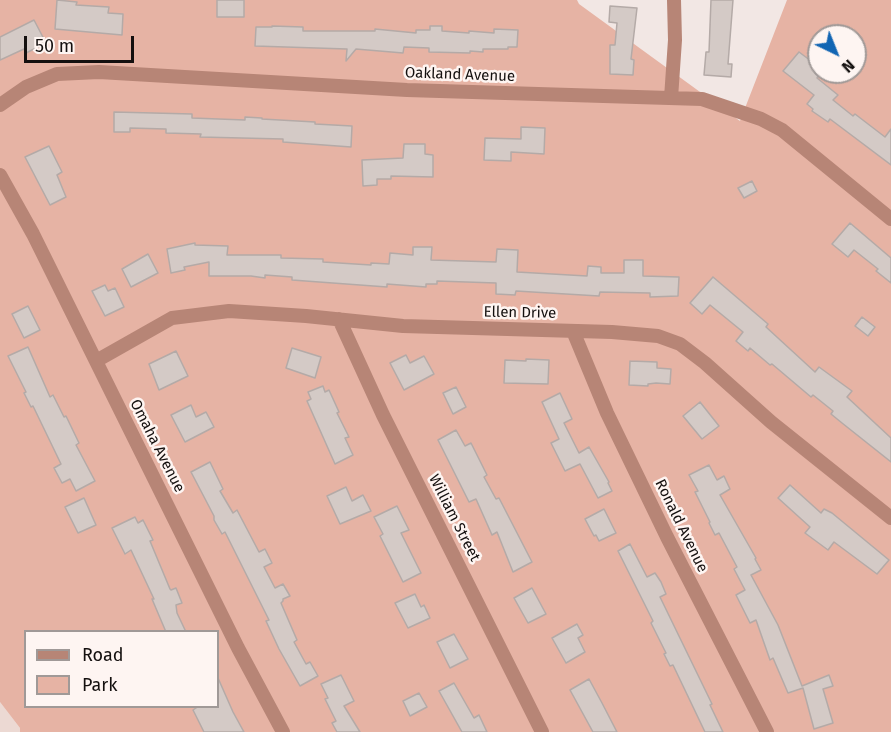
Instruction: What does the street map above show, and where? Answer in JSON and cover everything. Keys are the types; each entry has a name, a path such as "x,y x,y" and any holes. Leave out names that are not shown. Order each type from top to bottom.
{"street":[{"path":"671,98 674,0"},
{"name":"Oakland Avenue","path":"0,105 26,87 57,74 99,72 407,90 702,99 750,115 782,130 891,219"},
{"name":"Omaha Avenue","path":"0,175 33,234 238,648 283,732"},
{"name":"Ellen Drive","path":"96,361 172,318 229,311 403,326 612,332 658,336 680,344 705,363 771,422 891,518"},
{"name":"William Street","path":"339,319 388,425 542,732"},
{"name":"Ronald Avenue","path":"573,331 617,433 667,537 767,732"}],"shaded area":[{"path":"0,702 20,728 20,732 0,732"}],"green space":[{"path":"0,0 577,0 579,4 740,121 787,0 891,0 891,732 20,732 20,728 0,702"}],"building":[{"path":"57,0 77,2 76,5 109,7 108,13 123,14 122,35 55,29"},
{"path":"217,0 244,0 244,17 217,17"},
{"path":"711,0 733,0 728,64 732,64 731,77 704,75 706,52 709,52"},
{"path":"610,6 637,8 631,59 634,60 633,75 610,74 610,45 615,45 617,23 609,22"},
{"path":"34,20 46,43 26,53 24,49 0,60 0,37"},
{"path":"430,26 442,26 442,31 469,33 469,31 494,33 494,29 518,30 517,47 508,47 508,49 483,49 483,52 470,51 470,53 429,52 429,48 404,47 403,53 356,49 346,61 347,49 255,46 256,27 303,27 303,31 375,31 375,29 416,33 416,30 430,30"},
{"path":"799,52 807,58 807,84 824,84 838,95 833,100 885,137 891,129 891,165 830,119 828,122 812,111 813,109 807,104 814,95 783,71"},
{"path":"114,112 192,114 192,118 245,120 245,117 262,118 352,126 351,147 283,142 283,139 200,137 201,134 166,133 166,129 130,128 130,132 114,132"},
{"path":"521,127 545,128 544,154 511,152 511,161 484,160 485,138 521,139"},
{"path":"404,144 425,144 425,154 433,155 433,177 391,176 391,179 377,179 377,185 363,186 362,160 403,158"},
{"path":"49,146 62,172 57,175 66,197 50,205 25,157"},
{"path":"752,181 757,191 744,198 738,188"},
{"path":"850,223 891,258 891,283 854,250 848,257 832,244"},
{"path":"195,243 195,245 228,246 227,255 281,255 281,258 323,259 323,262 371,265 371,263 389,264 390,253 413,255 413,247 432,247 431,260 496,262 497,249 518,250 517,272 587,276 588,266 601,267 601,273 624,273 624,260 643,260 643,276 679,277 678,296 650,297 650,293 600,292 599,296 516,291 515,295 496,294 496,283 437,281 437,284 426,284 426,287 387,284 387,287 292,280 292,277 265,275 265,278 209,276 209,262 184,267 185,270 171,273 167,249"},
{"path":"148,254 158,273 131,287 122,269"},
{"path":"713,277 768,324 766,327 815,372 819,367 852,391 847,397 891,438 891,462 831,414 833,411 813,395 811,397 772,364 770,365 750,348 748,351 736,341 743,332 710,305 702,314 690,303"},
{"path":"105,285 108,291 115,288 124,307 105,316 92,291"},
{"path":"28,306 40,330 24,338 12,314"},
{"path":"862,317 875,327 868,336 855,326"},
{"path":"28,347 50,397 53,395 64,417 66,416 79,443 76,445 95,481 76,491 70,479 62,483 54,468 61,464 33,406 31,407 24,393 26,392 8,356"},
{"path":"292,348 321,357 315,378 286,368"},
{"path":"176,351 188,376 159,390 149,364"},
{"path":"406,355 410,363 424,356 434,374 404,390 390,363"},
{"path":"526,359 549,360 548,384 504,383 505,360 526,361"},
{"path":"630,361 657,362 657,368 671,369 670,384 629,385"},
{"path":"323,386 325,392 329,390 339,412 337,413 349,437 345,438 353,455 335,464 307,401 311,399 308,392"},
{"path":"456,387 466,407 453,414 443,393"},
{"path":"560,393 572,419 564,423 579,453 589,447 609,482 612,491 598,498 580,464 565,471 551,443 559,439 542,402"},
{"path":"700,402 719,426 702,439 683,416"},
{"path":"191,405 196,417 206,412 214,427 185,442 171,415"},
{"path":"456,430 465,446 471,443 487,475 484,477 496,499 499,498 532,562 513,572 497,532 492,535 476,499 469,502 438,440"},
{"path":"210,462 223,489 220,491 233,513 237,510 259,552 265,549 272,563 264,567 275,588 283,584 290,596 283,599 281,603 297,640 294,642 306,664 310,662 318,676 300,686 279,649 266,621 269,620 225,532 222,534 214,520 191,472"},
{"path":"709,465 717,480 724,476 730,489 720,495 756,558 761,570 751,575 778,625 802,686 829,675 833,686 823,689 833,723 814,729 803,688 788,693 773,658 770,660 756,620 750,623 736,595 745,590 734,569 737,567 719,533 715,535 695,492 698,491 689,475"},
{"path":"790,485 821,513 824,509 832,513 889,560 877,574 834,542 828,550 805,533 810,527 778,498"},
{"path":"346,487 352,501 363,495 371,511 340,524 327,496"},
{"path":"84,498 96,525 78,533 65,507"},
{"path":"397,506 409,530 401,533 421,573 403,582 380,536 383,534 374,517"},
{"path":"604,509 616,533 599,541 585,519"},
{"path":"135,517 138,523 143,520 153,540 150,541 170,589 176,588 182,603 176,605 185,630 165,630 152,599 154,599 131,550 125,554 112,528"},
{"path":"630,544 647,577 655,573 661,582 666,594 660,597 712,704 710,705 723,732 705,732 673,665 670,666 664,654 666,653 651,623 653,621 618,551"},
{"path":"532,588 546,614 528,623 514,598"},
{"path":"415,594 421,607 424,605 430,618 408,628 395,603"},
{"path":"577,624 583,635 578,638 585,652 566,663 552,638"},
{"path":"454,634 468,659 450,668 437,642"},
{"path":"341,675 354,701 344,706 360,732 337,732 332,723 336,721 325,699 328,698 321,684"},
{"path":"589,679 617,732 593,732 570,690"},
{"path":"219,680 244,732 204,732 193,710 219,708"},
{"path":"454,683 474,718 479,715 487,732 462,732 439,691"},
{"path":"419,693 427,707 410,716 403,701"}]}
